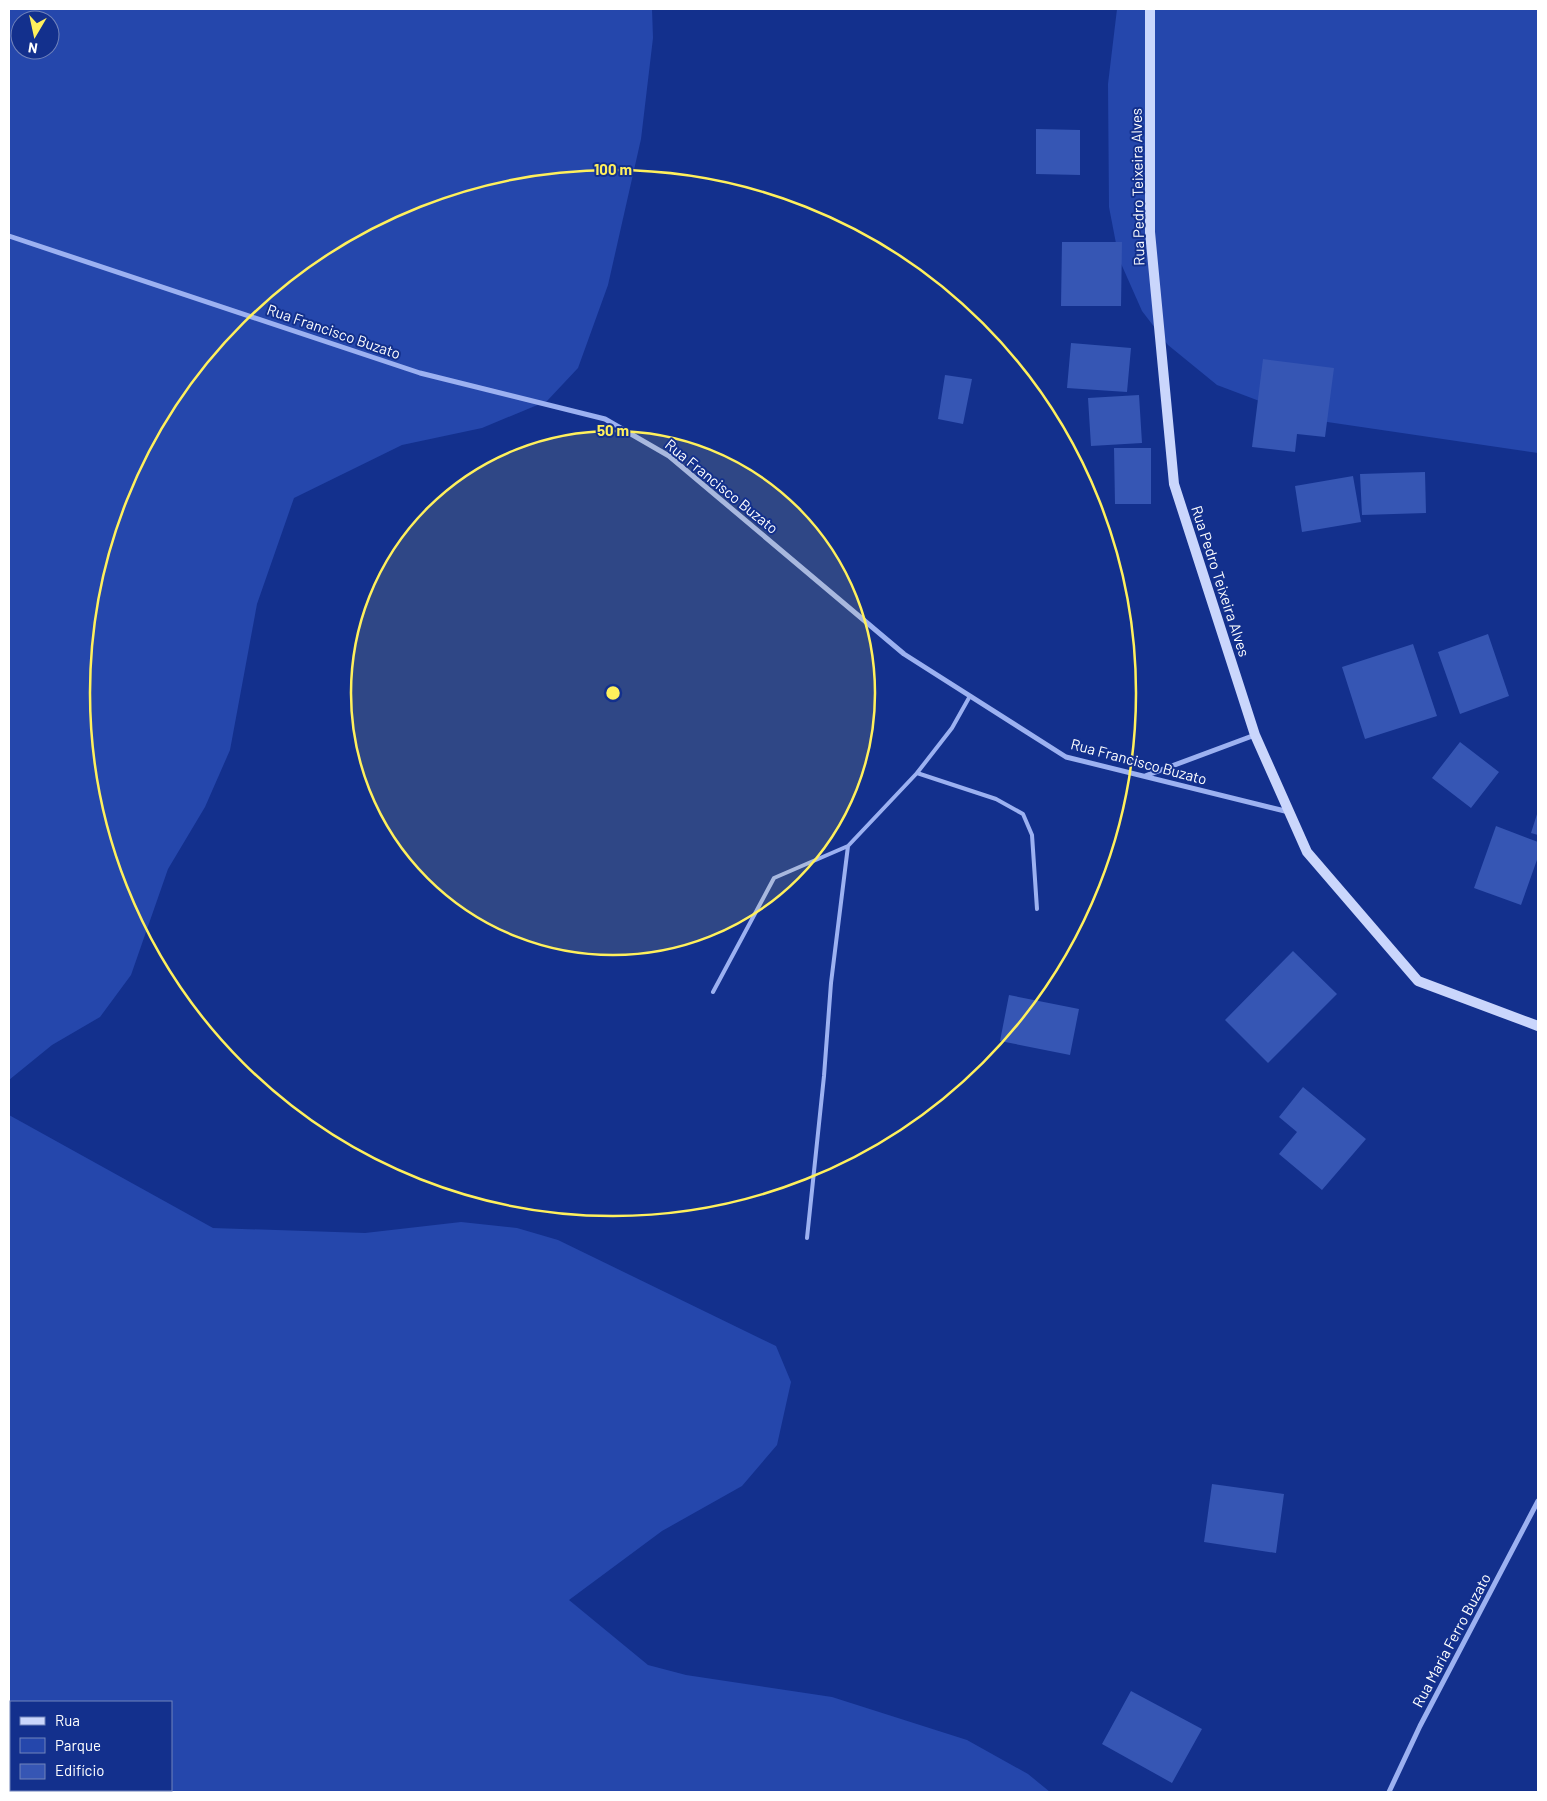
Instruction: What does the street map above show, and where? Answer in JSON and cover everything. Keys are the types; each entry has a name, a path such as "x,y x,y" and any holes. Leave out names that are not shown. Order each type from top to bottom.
{"street":[{"name":"Rua Pedro Teixeira Alves","path":"1150,9 1150,232 1174,484 1255,735 1308,852 1418,981 1538,1026"},
{"name":"Rua Francisco Buzato","path":"9,236 420,373 605,419 669,456 904,654 1066,757 1289,812"},
{"path":"1144,776 1255,735"},
{"name":"Rua Maria Ferro Buzato","path":"1389,1792 1420,1726 1538,1501"}],"lane":[{"path":"713,992 774,878 848,846 917,773 952,728 970,696"},
{"path":"917,773 996,799 1023,814 1032,834 1037,909"},
{"path":"807,1238 824,1076 830,983 848,846"}],"green space":[{"path":"9,9 652,9 653,38 641,139 608,285 578,368 547,401 482,428 402,445 294,498 257,604 230,750 205,807 168,869 131,975 100,1017 52,1045 9,1080"},
{"path":"1117,9 1538,9 1538,453 1307,419 1217,385 1168,345 1142,311 1119,259 1109,207 1108,84"},
{"path":"9,1115 213,1228 365,1233 461,1222 517,1228 558,1240 776,1346 791,1382 777,1445 742,1486 662,1531 569,1600 648,1665 686,1675 832,1697 967,1740 1028,1774 1050,1792 9,1792"}],"building":[{"path":"1036,129 1080,130 1080,175 1036,174"},
{"path":"1062,242 1122,242 1121,306 1061,306"},
{"path":"1071,343 1131,348 1127,392 1067,388"},
{"path":"1263,359 1334,368 1325,437 1297,434 1295,452 1252,447"},
{"path":"945,375 972,379 963,424 938,419"},
{"path":"1139,395 1142,443 1091,446 1088,398"},
{"path":"1114,448 1151,448 1151,504 1115,504"},
{"path":"1425,472 1426,513 1362,515 1360,474"},
{"path":"1353,476 1361,522 1302,532 1295,486"},
{"path":"1488,634 1509,696 1460,714 1438,652"},
{"path":"1413,644 1437,716 1365,739 1342,667"},
{"path":"1460,742 1499,772 1471,808 1432,778"},
{"path":"1538,811 1538,835 1531,833"},
{"path":"1496,826 1538,842 1538,857 1521,905 1474,888"},
{"path":"1293,951 1337,994 1268,1063 1225,1020"},
{"path":"1009,995 1079,1009 1070,1055 1000,1041"},
{"path":"1303,1087 1366,1139 1322,1190 1279,1154 1297,1132 1279,1117"},
{"path":"1212,1484 1284,1494 1276,1553 1204,1542"},
{"path":"1131,1691 1202,1729 1172,1783 1102,1744"}]}
